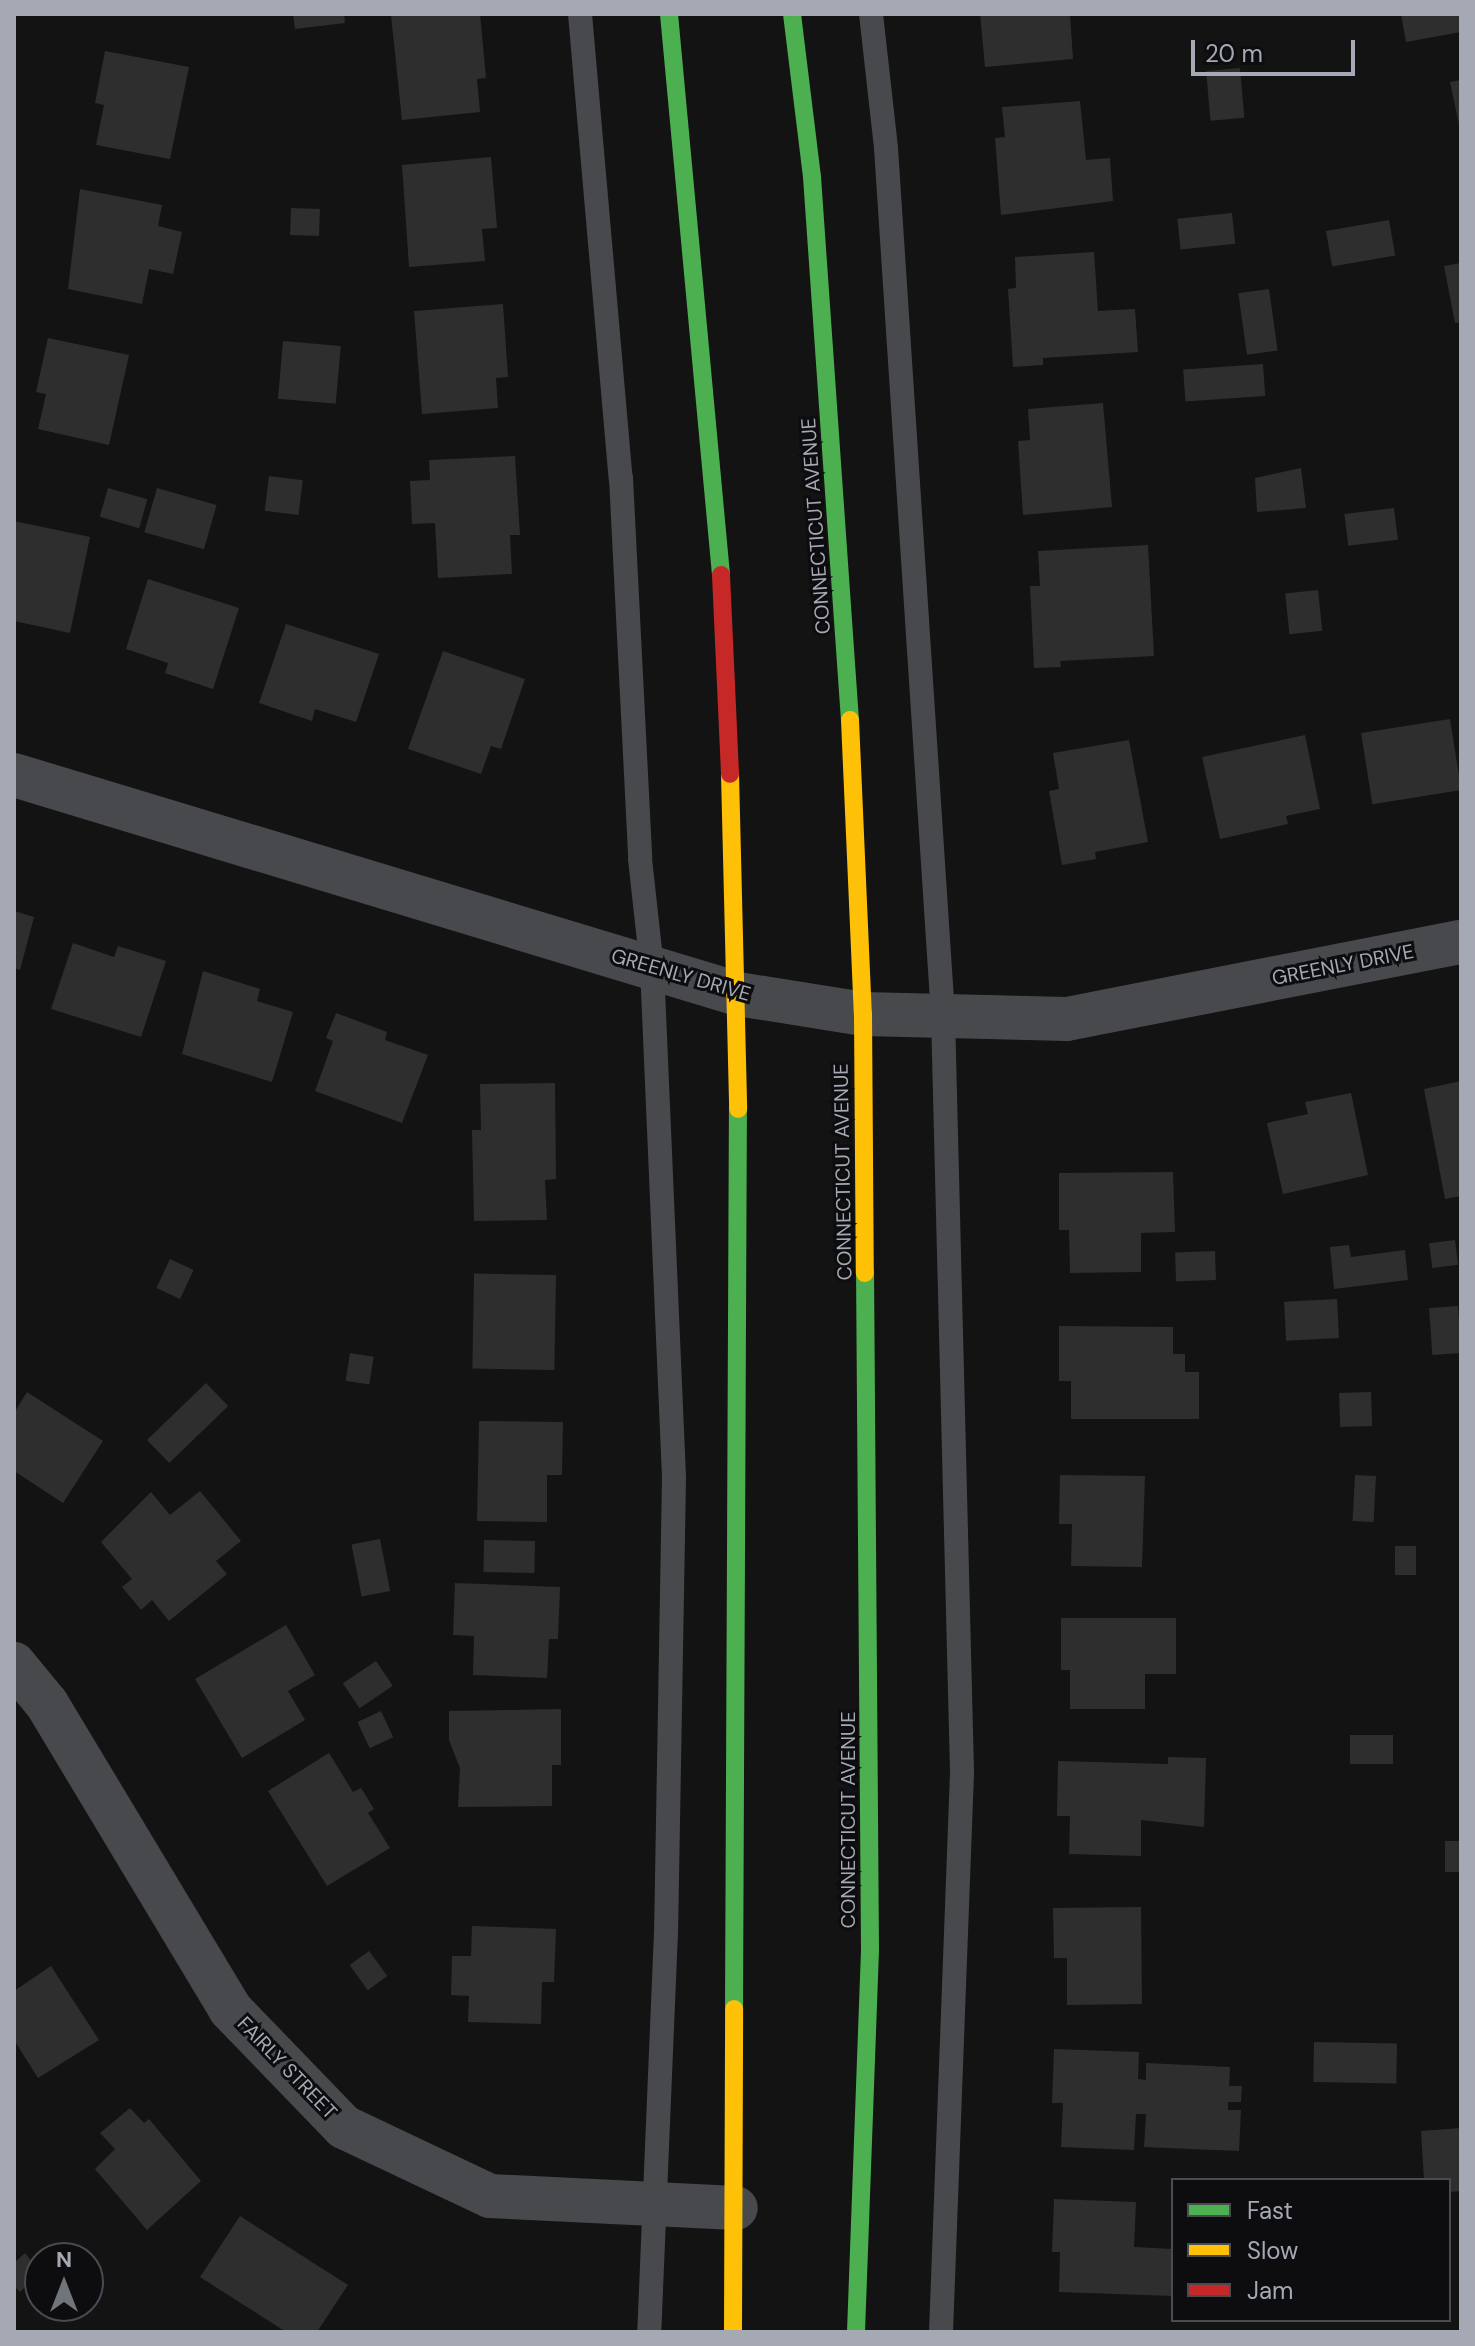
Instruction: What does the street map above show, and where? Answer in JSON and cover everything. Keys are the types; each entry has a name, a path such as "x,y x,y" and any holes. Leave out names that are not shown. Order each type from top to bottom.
{"main road":[{"path":"669,14 724,605 738,994 736,2208 733,2332"},
{"name":"CONNECTICUT AVENUE","path":"792,14 812,177 846,620 863,1014 870,1950 856,2332"}],"street":[{"name":"GREENLY DRIVE","path":"14,775 738,994 863,1014 1067,1019 1461,942"},
{"name":"FAIRLY STREET","path":"14,1664 47,1704 230,2009 344,2127 490,2196 736,2208"}],"lane":[{"path":"580,14 621,478 640,859 652,967 674,1478 666,1932 649,2332"},
{"path":"871,14 886,148 943,1015 962,1773 941,2332"}],"building":[{"path":"293,14 344,14 345,23 295,29"},
{"path":"480,14 486,78 477,79 480,112 402,120 391,15"},
{"path":"980,14 1070,14 1073,59 985,67"},
{"path":"1401,14 1461,14 1461,32 1406,42"},
{"path":"105,51 189,67 170,159 96,145 104,105 95,103"},
{"path":"1240,68 1244,118 1210,121 1206,71"},
{"path":"1461,80 1461,129 1460,129 1450,82"},
{"path":"1080,101 1086,160 1110,158 1113,201 1001,215 995,138 1005,137 1002,107"},
{"path":"491,157 497,228 482,229 485,261 409,267 402,165"},
{"path":"80,189 162,205 158,226 182,232 173,274 149,269 142,304 68,289"},
{"path":"291,208 320,209 319,236 290,235"},
{"path":"1232,213 1235,244 1181,250 1177,219"},
{"path":"1389,220 1395,255 1332,267 1326,231"},
{"path":"1094,252 1098,311 1135,309 1138,352 1043,358 1043,365 1013,367 1008,289 1016,288 1015,257"},
{"path":"1461,263 1461,322 1455,323 1444,266"},
{"path":"1269,289 1278,350 1247,355 1238,293"},
{"path":"503,304 508,377 496,378 498,408 422,414 414,311"},
{"path":"48,338 129,355 109,445 38,429 46,394 36,392"},
{"path":"283,341 341,346 336,404 278,399"},
{"path":"1263,364 1265,396 1185,402 1183,370"},
{"path":"1103,403 1112,507 1023,515 1018,441 1030,440 1028,409"},
{"path":"515,456 520,535 510,535 512,574 438,578 435,523 412,524 410,481 430,480 429,460"},
{"path":"1301,468 1306,508 1257,512 1255,478"},
{"path":"269,476 303,480 298,515 265,511"},
{"path":"108,488 147,499 139,528 100,517"},
{"path":"157,488 217,505 204,549 144,532"},
{"path":"1394,508 1398,540 1348,546 1344,514"},
{"path":"14,521 90,537 70,633 14,621"},
{"path":"1148,545 1154,656 1060,661 1061,667 1034,668 1030,586 1040,586 1038,551"},
{"path":"148,579 239,608 213,689 165,673 168,663 126,649"},
{"path":"1318,590 1322,631 1289,634 1285,593"},
{"path":"286,624 379,654 356,722 315,709 312,721 259,703"},
{"path":"443,651 525,679 501,749 491,746 481,774 408,749"},
{"path":"1450,719 1461,790 1372,804 1361,733"},
{"path":"1305,735 1320,809 1286,816 1288,824 1220,839 1202,757"},
{"path":"1129,740 1148,842 1095,852 1096,859 1062,865 1049,791 1059,789 1053,753"},
{"path":"14,911 34,917 20,970 14,968"},
{"path":"73,943 114,957 118,946 166,961 141,1037 51,1009"},
{"path":"203,971 260,989 257,1001 293,1012 272,1082 182,1054"},
{"path":"336,1013 387,1032 385,1040 428,1055 402,1123 315,1091 333,1041 326,1038"},
{"path":"1461,1081 1461,1196 1445,1199 1424,1089"},
{"path":"555,1083 556,1179 545,1180 547,1220 474,1221 472,1130 481,1130 480,1084"},
{"path":"1351,1093 1368,1175 1283,1194 1267,1123 1308,1114 1305,1102"},
{"path":"1173,1172 1175,1232 1141,1233 1141,1272 1070,1273 1069,1230 1059,1230 1059,1173"},
{"path":"1455,1240 1458,1265 1432,1268 1429,1243"},
{"path":"1349,1245 1351,1257 1405,1250 1408,1280 1334,1289 1330,1247"},
{"path":"1215,1251 1216,1280 1176,1281 1175,1252"},
{"path":"170,1259 194,1270 180,1299 156,1288"},
{"path":"474,1274 556,1275 554,1370 472,1369"},
{"path":"1337,1299 1339,1338 1286,1341 1284,1302"},
{"path":"1458,1306 1461,1353 1432,1355 1429,1308"},
{"path":"1059,1326 1173,1327 1173,1354 1185,1354 1185,1372 1199,1372 1199,1419 1071,1419 1071,1381 1059,1381"},
{"path":"350,1353 374,1357 369,1384 346,1381"},
{"path":"206,1383 228,1406 169,1463 147,1440"},
{"path":"27,1392 103,1441 63,1503 14,1471 14,1413"},
{"path":"1371,1392 1372,1426 1340,1427 1339,1393"},
{"path":"479,1421 563,1422 562,1475 547,1475 547,1522 477,1521"},
{"path":"1060,1475 1145,1476 1142,1567 1071,1566 1072,1524 1059,1524"},
{"path":"1355,1475 1376,1476 1374,1522 1353,1521"},
{"path":"200,1491 241,1541 216,1561 227,1574 169,1621 152,1600 141,1610 122,1587 132,1579 101,1542 151,1492 170,1515"},
{"path":"380,1539 390,1591 362,1597 352,1545"},
{"path":"484,1540 535,1541 534,1573 483,1572"},
{"path":"1395,1546 1416,1546 1416,1575 1395,1575"},
{"path":"455,1583 560,1587 558,1639 549,1639 547,1678 473,1675 474,1636 453,1635"},
{"path":"1061,1618 1176,1618 1176,1674 1145,1674 1145,1709 1070,1709 1070,1670 1061,1670"},
{"path":"286,1625 315,1675 288,1691 305,1720 242,1758 195,1679"},
{"path":"376,1661 393,1686 360,1708 343,1683"},
{"path":"561,1709 561,1765 552,1765 552,1806 458,1807 460,1768 449,1740 449,1711"},
{"path":"381,1711 393,1737 370,1748 357,1722"},
{"path":"1350,1735 1393,1735 1393,1764 1350,1764"},
{"path":"329,1753 353,1792 361,1788 374,1809 368,1813 390,1848 327,1886 268,1791"},
{"path":"1168,1757 1206,1758 1204,1827 1141,1820 1141,1856 1069,1854 1070,1816 1057,1816 1058,1761 1168,1764"},
{"path":"1445,1841 1461,1841 1461,1872 1445,1872"},
{"path":"1141,1907 1142,2004 1067,2005 1067,1958 1054,1958 1053,1908"},
{"path":"472,1926 556,1929 554,1982 542,1982 541,2024 468,2022 469,1996 451,1995 452,1956 471,1956"},
{"path":"369,1951 387,1976 368,1990 350,1965"},
{"path":"51,1966 99,2040 38,2078 14,2040 14,1991"},
{"path":"1314,2042 1397,2043 1396,2083 1313,2082"},
{"path":"1054,2049 1139,2052 1138,2079 1146,2080 1146,2063 1230,2067 1229,2086 1242,2086 1241,2102 1228,2102 1228,2110 1241,2110 1239,2151 1144,2147 1146,2114 1136,2114 1134,2150 1061,2147 1063,2103 1052,2103"},
{"path":"130,2108 144,2123 149,2119 201,2181 147,2230 95,2169 115,2149 100,2133"},
{"path":"1461,2128 1461,2191 1451,2192 1451,2178 1424,2178 1421,2131"},
{"path":"1054,2199 1136,2202 1134,2247 1171,2249 1171,2296 1059,2292 1060,2252 1052,2252"},
{"path":"240,2216 348,2285 317,2332 286,2332 200,2277"},
{"path":"24,2254 24,2288 20,2292 14,2286 14,2263"}],"traffic: fast":[{"path":"669,14 721,575"},
{"path":"792,14 812,177 850,720"},
{"path":"734,2009 738,1109"},
{"path":"856,2332 870,1950 865,1273"}],"traffic: slow":[{"path":"850,720 863,1014 865,1273"},
{"path":"730,774 738,1109"},
{"path":"733,2332 734,2009"}],"traffic: jam":[{"path":"721,575 730,774"}]}
